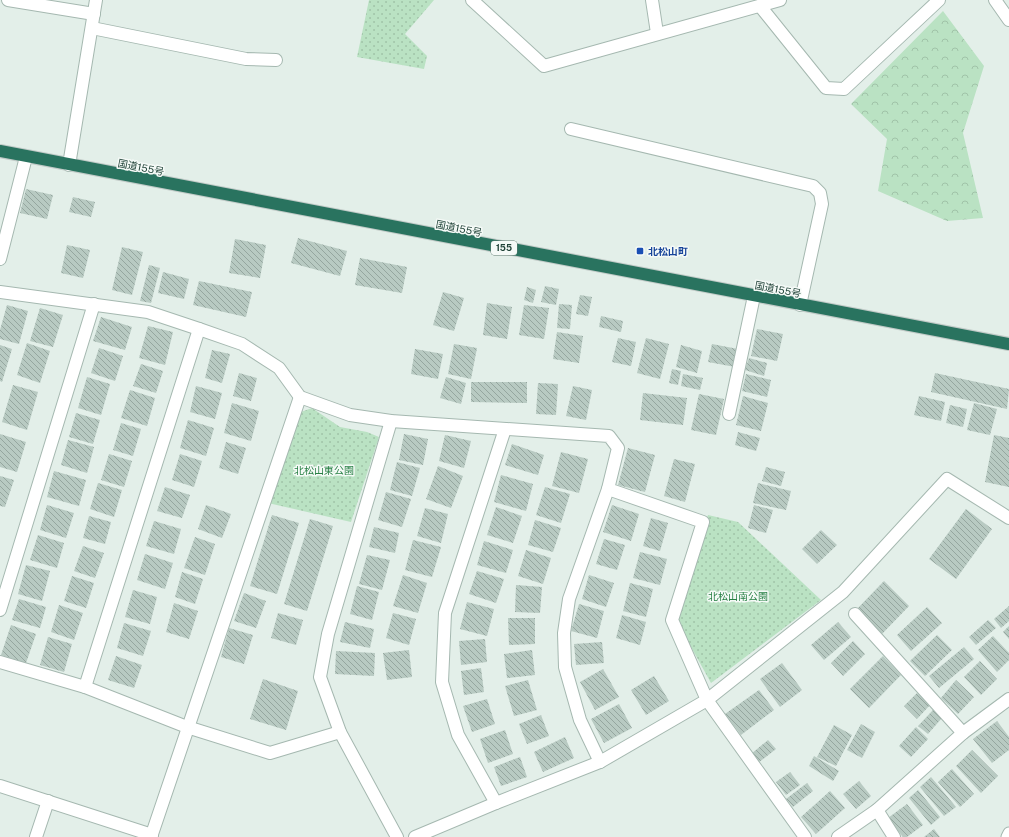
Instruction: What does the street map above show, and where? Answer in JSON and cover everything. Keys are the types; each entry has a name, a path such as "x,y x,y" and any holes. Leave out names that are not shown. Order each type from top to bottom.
{"highway":[{"name":"国道155号","path":"0,151 1009,344"}],"street":[{"path":"8,0 94,14"},
{"path":"69,165 96,0"},
{"path":"472,0 544,66 780,0"},
{"path":"652,0 657,34"},
{"path":"760,6 826,88 844,89 939,0"},
{"path":"995,0 1009,20"},
{"path":"92,28 246,59 276,60"},
{"path":"571,129 813,186 820,193 822,204 800,305"},
{"path":"0,259 26,157"},
{"path":"0,292 148,312 242,344 279,368 300,397 350,415 391,421 609,436 618,448 608,489 569,600 564,633 565,667 580,720 600,762"},
{"path":"729,414 754,296"},
{"path":"0,610 94,304"},
{"path":"85,687 199,329"},
{"path":"0,786 151,836 300,397"},
{"path":"391,421 328,634 320,677 340,732 397,837"},
{"path":"496,803 458,734 442,682 445,613 505,429"},
{"path":"415,837 600,762 707,700 842,592 948,479 1009,518"},
{"path":"608,489 703,522 672,620 707,700 805,837"},
{"path":"855,614 963,733"},
{"path":"0,662 85,687 187,727 270,753 340,732"},
{"path":"838,837 877,810 963,733 1009,699"},
{"path":"36,837 48,801"},
{"path":"877,810 894,837"}],"lane":[{"path":"1007,837 1009,833"}],"green space":[{"path":"369,0 434,0 405,34 427,56 424,69 357,57"},
{"path":"943,11 984,66 963,133 983,218 947,221 878,191 887,139 851,104"},
{"name":"北松山東公園","path":"312,408 340,427 367,432 379,437 351,522 268,503 298,413"},
{"name":"北松山南公園","path":"708,515 738,522 821,600 711,683 675,618"}],"building":[{"path":"26,189 53,195 47,219 20,213"},
{"path":"73,197 95,202 91,217 69,212"},
{"path":"298,238 347,251 340,276 291,263"},
{"path":"235,239 266,245 260,278 229,273"},
{"path":"67,245 90,250 83,278 61,273"},
{"path":"122,247 143,252 132,295 112,290"},
{"path":"360,258 407,267 402,293 355,285"},
{"path":"149,265 160,268 151,303 140,301"},
{"path":"163,272 189,279 184,299 158,293"},
{"path":"199,281 252,292 246,317 193,305"},
{"path":"545,286 559,289 556,305 541,302"},
{"path":"527,287 536,290 533,303 524,300"},
{"path":"443,292 464,298 454,331 433,325"},
{"path":"580,295 592,297 588,316 576,314"},
{"path":"487,303 512,307 507,339 483,335"},
{"path":"559,304 572,305 570,329 557,328"},
{"path":"7,305 28,311 19,344 0,339 0,330"},
{"path":"524,305 549,308 544,339 519,335"},
{"path":"40,308 63,315 53,347 30,341"},
{"path":"601,316 623,321 621,332 599,327"},
{"path":"101,317 132,327 125,350 93,341"},
{"path":"148,326 173,332 165,365 139,358"},
{"path":"757,329 783,334 777,361 751,356"},
{"path":"557,332 583,336 579,363 553,359"},
{"path":"618,338 636,342 631,366 612,362"},
{"path":"646,338 669,344 660,379 637,373"},
{"path":"27,343 50,351 40,383 17,375"},
{"path":"454,344 477,348 471,379 448,374"},
{"path":"712,344 738,349 735,367 708,362"},
{"path":"0,345 12,349 2,382 0,381"},
{"path":"681,345 702,351 697,373 676,367"},
{"path":"99,348 123,356 115,381 91,373"},
{"path":"415,349 443,354 438,379 411,374"},
{"path":"212,350 230,354 222,383 205,378"},
{"path":"749,358 767,363 764,376 745,370"},
{"path":"141,364 163,371 156,393 133,386"},
{"path":"672,369 681,371 678,385 669,383"},
{"path":"239,373 257,378 251,401 233,396"},
{"path":"935,373 1009,389 1007,409 931,392"},
{"path":"683,374 703,378 700,390 681,386"},
{"path":"746,374 771,380 767,397 742,391"},
{"path":"87,377 110,384 101,415 78,408"},
{"path":"446,377 466,383 461,404 440,398"},
{"path":"471,382 527,382 527,403 471,402"},
{"path":"538,383 558,384 556,415 536,414"},
{"path":"13,385 38,392 27,430 2,422"},
{"path":"196,386 222,393 215,419 190,412"},
{"path":"573,386 592,390 586,420 566,416"},
{"path":"130,390 155,398 147,426 121,418"},
{"path":"643,393 687,398 683,425 640,420"},
{"path":"699,394 724,399 716,435 691,430"},
{"path":"743,396 768,403 761,431 736,425"},
{"path":"919,396 945,402 941,421 914,415"},
{"path":"232,403 259,411 251,441 224,433"},
{"path":"974,403 997,409 990,435 967,430"},
{"path":"950,405 967,409 963,427 946,423"},
{"path":"76,413 100,420 93,444 69,437"},
{"path":"188,420 214,428 206,456 180,448"},
{"path":"121,423 141,429 133,456 113,450"},
{"path":"738,432 760,438 756,451 735,445"},
{"path":"0,434 26,442 17,472 0,467"},
{"path":"404,434 428,439 423,465 399,460"},
{"path":"445,435 471,441 464,468 439,461"},
{"path":"994,435 1009,438 1009,487 985,482"},
{"path":"68,440 94,447 87,473 61,465"},
{"path":"226,442 246,448 238,474 219,468"},
{"path":"512,444 544,455 538,475 505,465"},
{"path":"628,448 655,455 645,492 618,485"},
{"path":"561,452 588,459 579,493 552,486"},
{"path":"109,454 132,461 124,487 101,480"},
{"path":"180,454 202,461 194,487 172,480"},
{"path":"674,459 695,464 685,502 664,496"},
{"path":"397,462 420,468 412,496 390,490"},
{"path":"438,466 463,476 451,508 426,499"},
{"path":"766,467 785,472 781,486 762,481"},
{"path":"54,471 86,480 79,506 47,497"},
{"path":"501,475 533,484 526,511 494,502"},
{"path":"0,476 14,480 5,507 0,506"},
{"path":"98,483 122,490 114,517 90,509"},
{"path":"758,483 791,491 786,510 753,503"},
{"path":"165,487 190,495 182,518 157,511"},
{"path":"545,487 570,494 561,523 536,515"},
{"path":"386,492 411,499 402,527 378,520"},
{"path":"47,505 74,513 66,538 40,530"},
{"path":"206,505 231,514 222,538 198,529"},
{"path":"612,505 639,514 631,541 603,532"},
{"path":"754,505 773,510 766,533 748,528"},
{"path":"496,507 522,516 513,543 487,535"},
{"path":"425,508 448,514 441,543 417,536"},
{"path":"966,509 992,529 956,579 929,559"},
{"path":"272,515 299,523 277,594 250,586"},
{"path":"89,516 111,522 105,544 83,538"},
{"path":"651,518 668,523 660,551 643,546"},
{"path":"310,519 333,526 307,611 284,604"},
{"path":"535,520 561,528 553,552 528,545"},
{"path":"154,521 181,529 174,554 146,546"},
{"path":"374,527 399,533 395,553 369,547"},
{"path":"821,530 837,545 817,564 802,549"},
{"path":"38,535 64,543 57,568 30,560"},
{"path":"195,537 215,544 205,575 184,568"},
{"path":"604,539 625,545 617,570 596,564"},
{"path":"413,540 441,547 432,577 405,570"},
{"path":"484,541 513,550 506,573 477,565"},
{"path":"83,546 104,553 95,578 74,571"},
{"path":"526,550 551,558 543,584 518,576"},
{"path":"640,552 667,559 660,585 633,578"},
{"path":"145,554 173,563 165,589 137,580"},
{"path":"367,555 390,560 382,590 359,584"},
{"path":"26,565 50,571 42,601 18,594"},
{"path":"477,571 504,579 496,603 469,594"},
{"path":"182,572 203,579 195,604 175,597"},
{"path":"403,575 427,583 418,613 393,606"},
{"path":"589,575 614,583 606,607 582,599"},
{"path":"72,576 94,583 86,608 64,601"},
{"path":"884,581 909,606 882,634 857,609"},
{"path":"630,583 653,589 646,617 623,611"},
{"path":"516,585 542,587 540,613 515,612"},
{"path":"357,586 379,592 372,620 350,614"},
{"path":"133,590 157,597 150,624 125,617"},
{"path":"244,593 266,601 256,628 234,621"},
{"path":"19,599 46,607 40,628 12,620"},
{"path":"467,602 494,609 487,636 460,629"},
{"path":"174,603 198,611 189,639 166,632"},
{"path":"579,604 604,611 597,638 571,631"},
{"path":"59,605 83,613 74,640 51,632"},
{"path":"1009,606 1009,621 1001,628 994,619"},
{"path":"927,607 942,623 911,651 897,635"},
{"path":"278,613 303,620 296,645 271,638"},
{"path":"393,613 416,619 409,645 386,638"},
{"path":"622,615 646,622 640,645 616,638"},
{"path":"508,618 535,618 535,644 509,645"},
{"path":"988,620 996,628 976,645 969,637"},
{"path":"345,622 374,629 370,648 340,642"},
{"path":"838,622 851,637 824,660 811,645"},
{"path":"124,623 151,631 143,656 117,648"},
{"path":"11,625 36,634 26,663 1,655"},
{"path":"1009,626 1009,639 1003,632"},
{"path":"229,628 253,635 244,664 221,657"},
{"path":"937,635 952,650 925,676 910,661"},
{"path":"993,636 1009,653 1009,660 997,672 978,650"},
{"path":"48,637 72,644 64,672 40,665"},
{"path":"485,639 487,662 461,665 459,641"},
{"path":"853,641 865,654 843,676 831,663"},
{"path":"602,642 604,663 576,665 574,644"},
{"path":"964,647 974,659 939,688 929,676"},
{"path":"409,650 412,677 387,680 383,653"},
{"path":"532,650 535,675 507,678 504,654"},
{"path":"336,651 375,653 374,676 335,674"},
{"path":"116,656 142,665 134,688 108,680"},
{"path":"883,656 901,675 869,708 850,689"},
{"path":"980,661 997,679 981,695 964,677"},
{"path":"782,663 802,690 780,707 760,679"},
{"path":"481,668 484,692 464,695 461,671"},
{"path":"603,669 619,697 595,710 580,682"},
{"path":"654,676 669,701 646,715 631,690"},
{"path":"263,679 298,691 286,730 250,719"},
{"path":"528,680 537,710 514,716 505,686"},
{"path":"956,680 974,697 958,714 941,698"},
{"path":"759,690 774,710 741,735 725,714"},
{"path":"917,693 930,705 917,719 904,706"},
{"path":"487,699 495,724 472,732 463,706"},
{"path":"619,704 632,728 604,743 591,719"},
{"path":"933,710 942,718 928,734 918,726"},
{"path":"541,715 549,736 527,744 519,724"},
{"path":"997,721 1009,737 1009,750 992,763 973,739"},
{"path":"861,724 875,732 862,758 847,750"},
{"path":"834,725 852,735 836,766 817,757"},
{"path":"916,727 928,739 911,757 899,746"},
{"path":"505,730 513,754 488,763 480,739"},
{"path":"565,737 574,758 543,772 534,752"},
{"path":"768,740 776,749 758,763 751,754"},
{"path":"972,750 998,776 981,793 956,766"},
{"path":"814,756 839,771 833,781 809,766"},
{"path":"520,757 527,777 501,786 494,767"},
{"path":"952,769 974,794 960,807 938,782"},
{"path":"790,772 800,785 786,795 776,782"},
{"path":"931,777 956,807 944,816 920,787"},
{"path":"859,781 871,796 856,809 843,794"},
{"path":"807,783 813,791 793,807 786,799"},
{"path":"918,790 940,817 931,825 909,798"},
{"path":"830,791 845,808 816,834 801,817"},
{"path":"907,804 923,825 907,837 903,837 888,818"},
{"path":"934,829 940,837 924,837"}],"place":[{"name":"北松山町","path":"640,251"}]}
